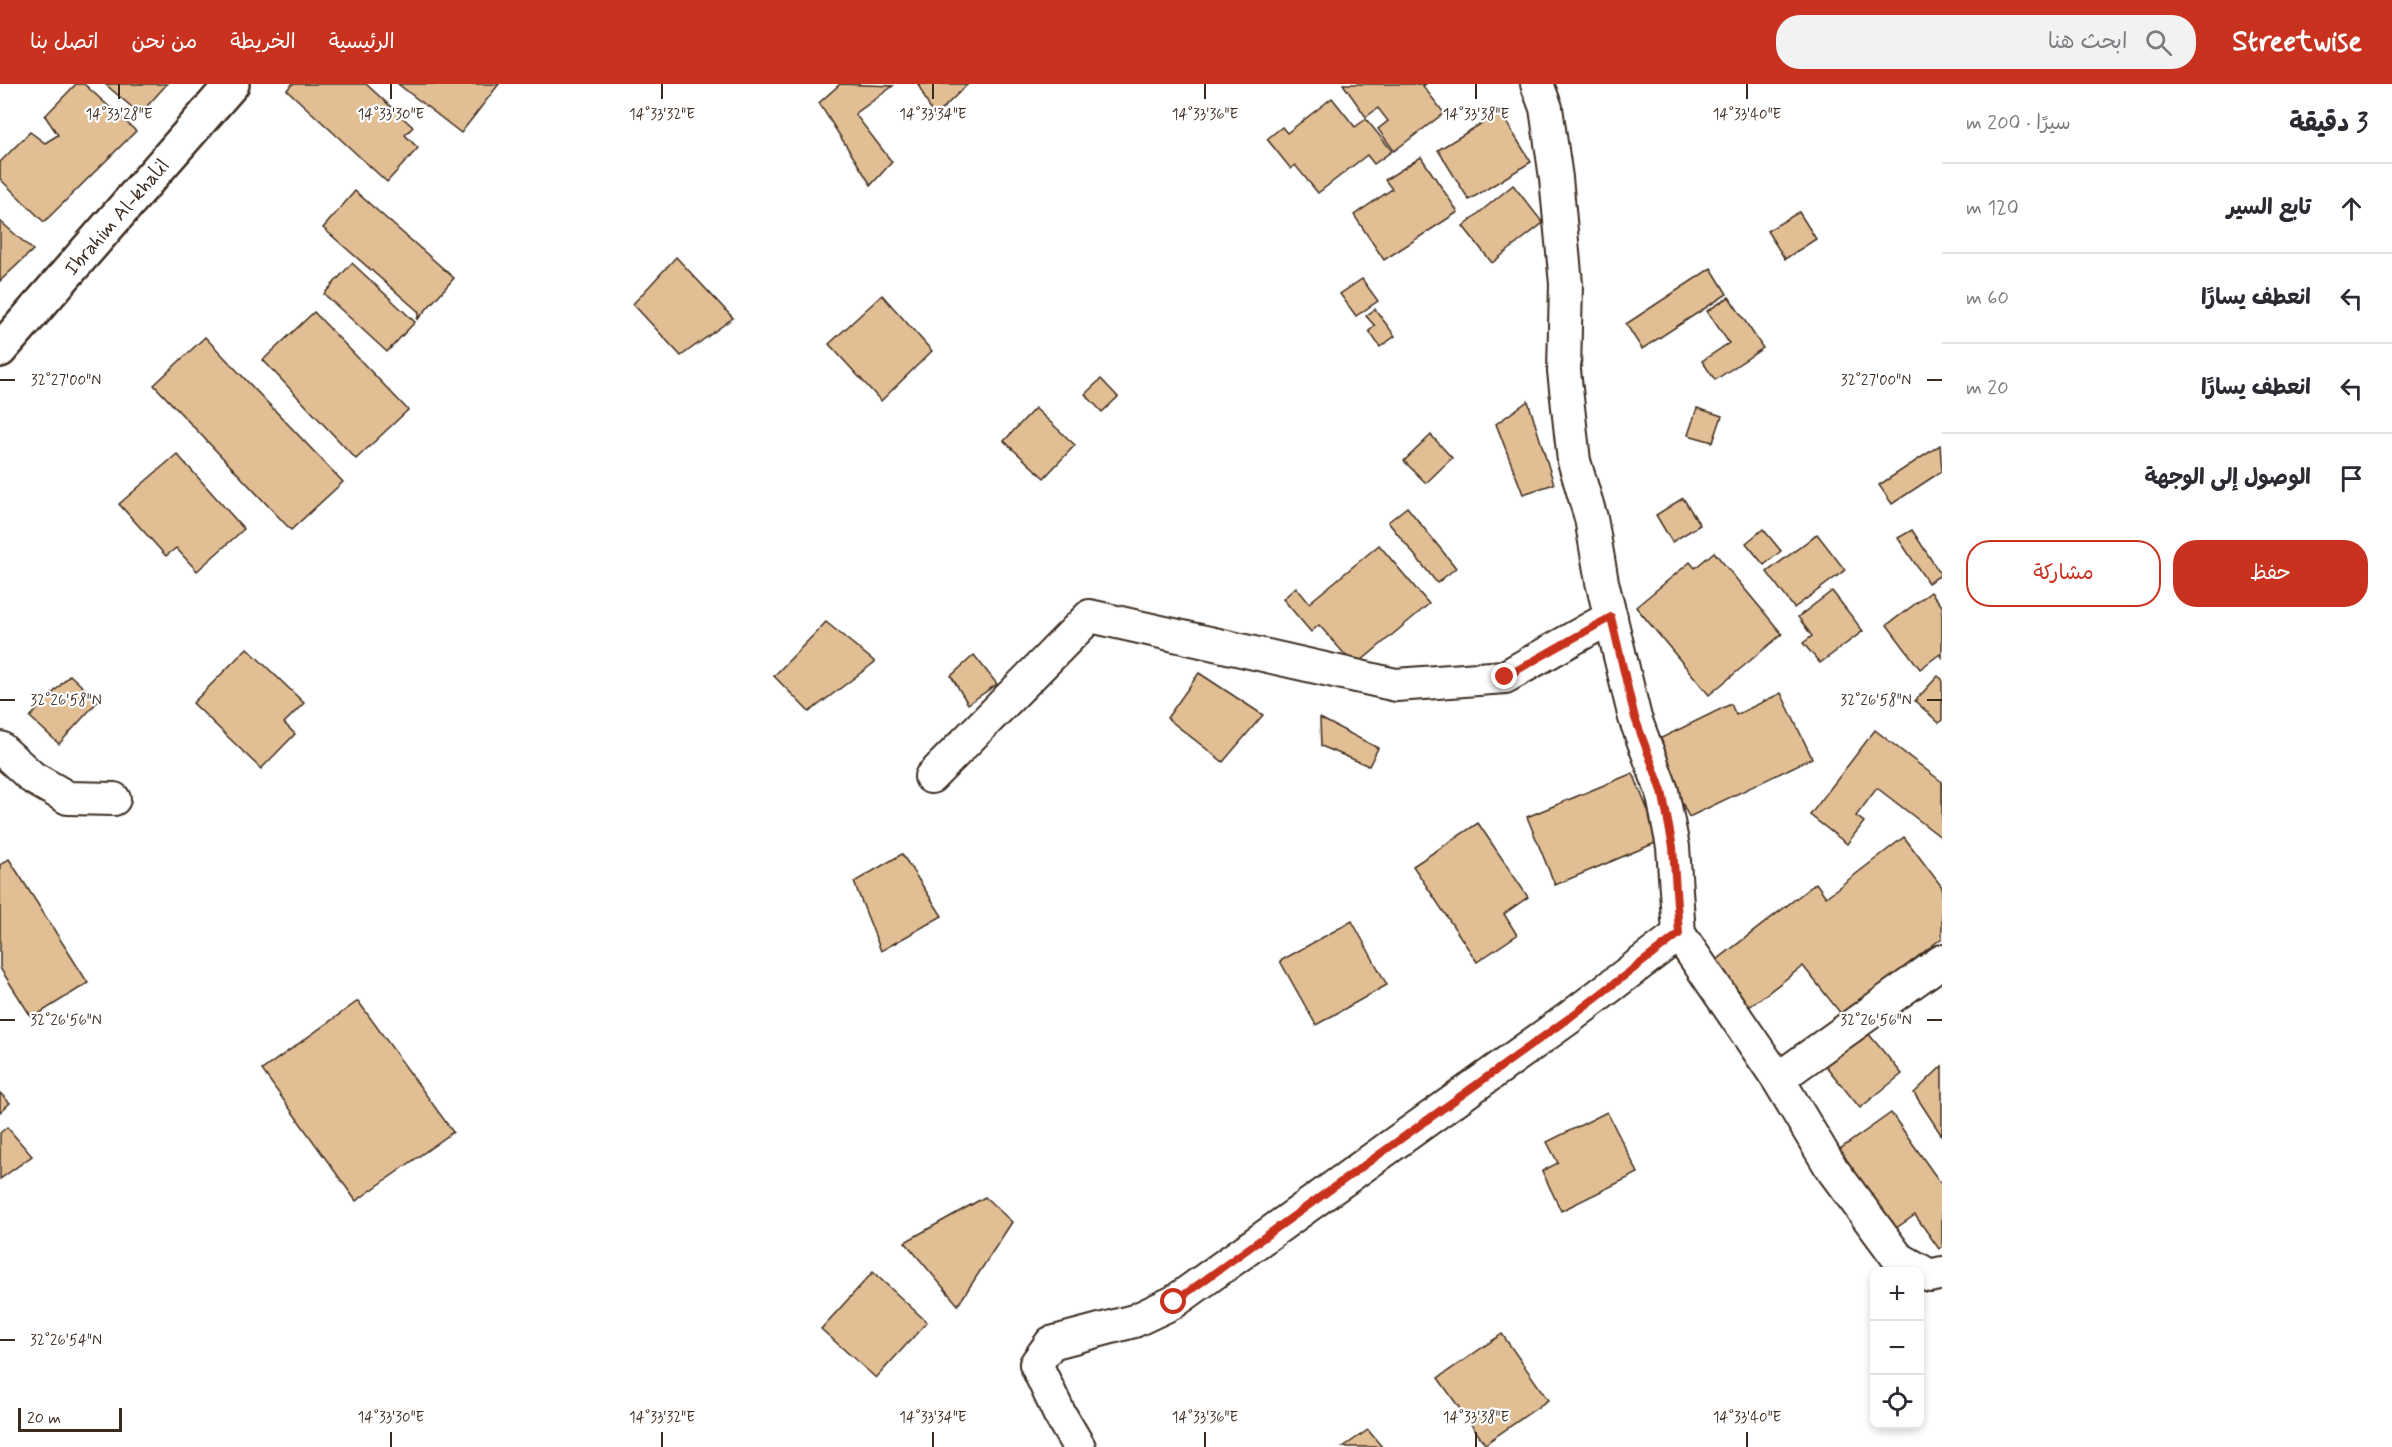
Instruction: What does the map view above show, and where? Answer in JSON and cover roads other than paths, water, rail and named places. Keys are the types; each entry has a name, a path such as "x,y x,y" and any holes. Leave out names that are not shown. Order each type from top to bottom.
{"street":[{"name":"Ibrahim Al-khalil","path":"0,350 232,84"},
{"path":"1537,84 1546,108 1556,178 1566,284 1564,371 1574,461 1591,518 1635,718 1662,791 1673,847 1679,934 1778,1079 1832,1169 1898,1258 1930,1276 1942,1273"},
{"path":"931,777 1090,616 1396,685 1505,677 1611,617"},
{"path":"0,748 33,778 68,798 114,799"},
{"path":"1080,1447 1059,1413 1036,1364 1051,1342 1134,1321 1174,1302 1550,1032 1679,934"},
{"path":"1778,1079 1942,962"}]}
